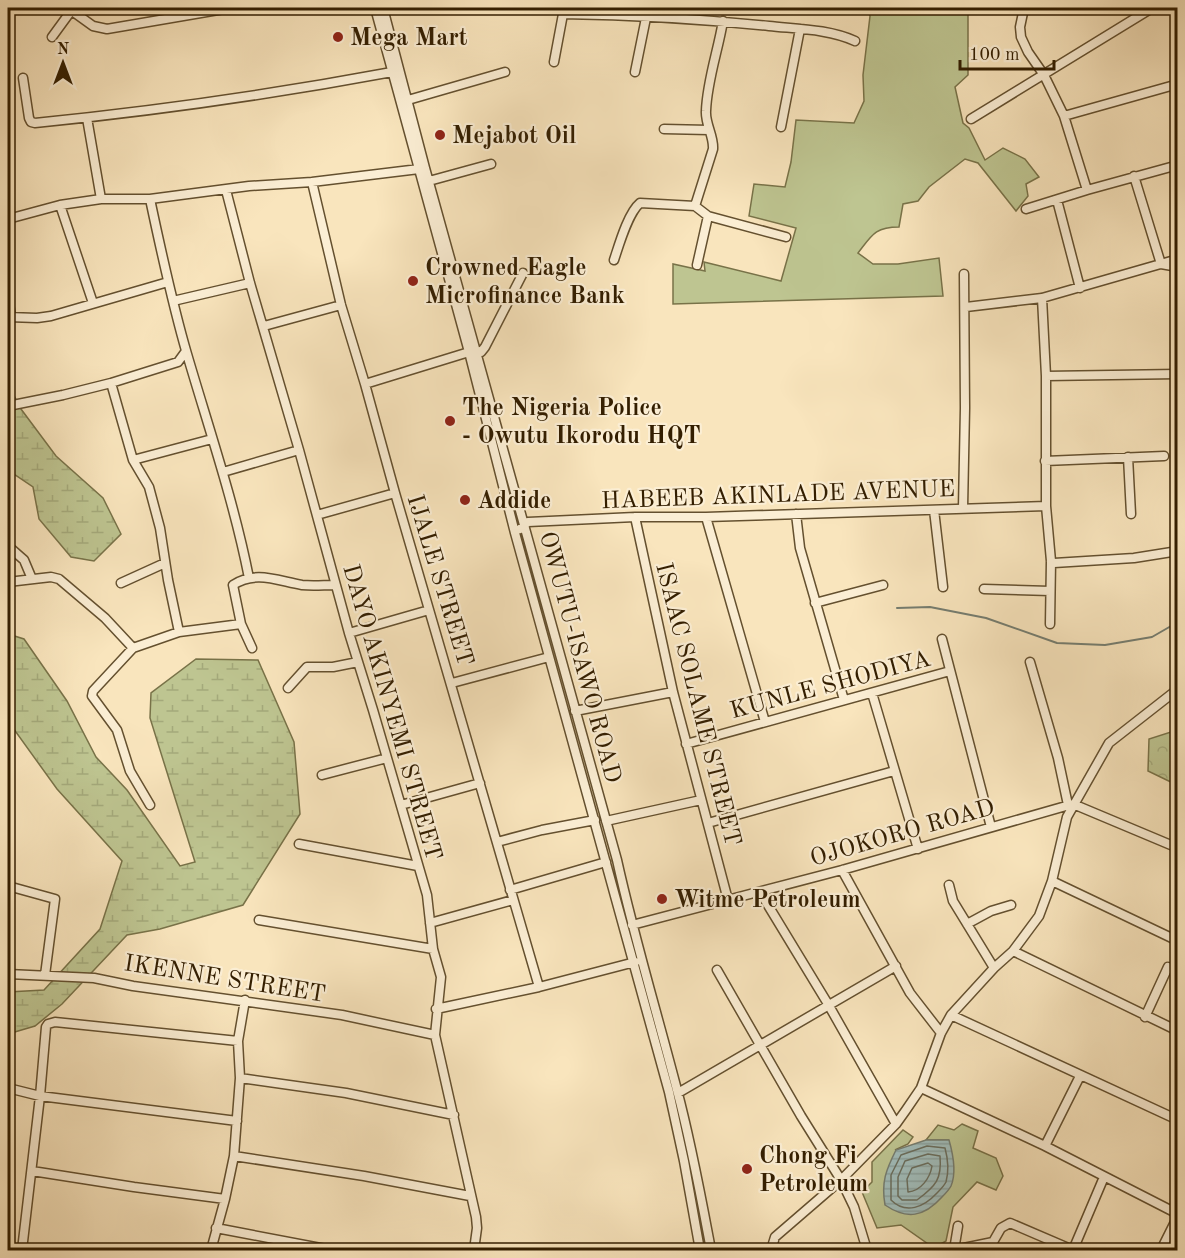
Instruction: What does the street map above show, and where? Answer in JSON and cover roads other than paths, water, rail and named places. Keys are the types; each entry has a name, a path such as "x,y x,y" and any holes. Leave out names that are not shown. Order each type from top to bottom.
{"street":[{"path":"52,37 69,9 93,26 107,29 230,8"},
{"name":"OWUTU-ISAWO ROAD","path":"375,8 617,860 632,925 678,1093 711,1251"},
{"name":"OWUTU-ISAWO ROAD","path":"383,8 473,352 515,533 669,1092 687,1171 700,1251"},
{"path":"1024,8 1020,27 1021,37 1044,75 1064,116 1087,189"},
{"path":"971,119 1152,8"},
{"path":"554,62 564,11 647,11 800,29 840,35 855,41"},
{"path":"635,72 647,11"},
{"path":"695,206 713,143 706,122 706,100 723,21"},
{"path":"781,127 800,29"},
{"path":"23,78 31,122 35,123 87,118 316,86 392,72"},
{"path":"408,100 504,72"},
{"path":"1064,116 1178,84"},
{"path":"87,118 101,199"},
{"path":"664,129 709,130"},
{"path":"429,180 491,164"},
{"path":"1026,209 1087,189 1178,165"},
{"path":"8,219 60,205 101,199 150,199 419,169"},
{"path":"1134,176 1161,264"},
{"name":"IJALE STREET","path":"312,182 341,305 539,987"},
{"name":"DAYO AKINYEMI STREET","path":"226,189 250,283 299,450 335,585 428,902 433,949 441,977 435,1035 477,1228 474,1251"},
{"path":"150,199 186,351 224,472 249,578"},
{"path":"1057,200 1080,288"},
{"path":"60,205 93,303"},
{"path":"614,260 621,238 637,205 695,206 708,216 786,237"},
{"path":"697,265 708,216"},
{"path":"966,307 1042,298 1178,259"},
{"path":"1161,264 1178,267"},
{"path":"365,384 473,352 481,352 523,273"},
{"path":"963,508 966,307 964,274"},
{"path":"8,296 9,317 37,318 168,282"},
{"path":"174,301 250,283"},
{"path":"1042,298 1046,376 1044,461 1051,561 1050,624"},
{"path":"264,326 341,305"},
{"path":"12,405 111,383 178,362 186,351"},
{"path":"1046,376 1178,374"},
{"path":"111,383 133,460 149,487 160,528 179,632"},
{"path":"133,460 212,439"},
{"path":"224,472 299,450"},
{"path":"1044,461 1164,456"},
{"path":"1128,457 1131,514"},
{"path":"317,515 395,493"},
{"name":"HABEEB AKINLADE AVENUE","path":"515,533 528,522 1046,506"},
{"path":"934,510 943,587"},
{"path":"796,514 800,548 844,700"},
{"name":"ISAAC SOLAME STREET","path":"634,517 686,744 728,900"},
{"path":"706,517 765,722"},
{"path":"8,546 24,560 32,579"},
{"path":"1051,561 1054,563 1134,558 1178,550"},
{"path":"121,583 165,562"},
{"path":"8,582 51,577 66,584 105,618 133,648"},
{"path":"252,648 241,624 233,585 249,578 266,577 305,585 335,585"},
{"path":"815,603 882,585"},
{"path":"984,589 1050,591"},
{"path":"349,633 429,610"},
{"path":"150,806 130,771 117,730 92,696 93,691 133,648 179,632 241,624"},
{"path":"942,639 991,827"},
{"path":"452,683 549,657"},
{"path":"288,688 307,667 333,667 358,662"},
{"path":"1030,662 1071,805"},
{"name":"KUNLE SHODIYA","path":"686,744 950,671"},
{"path":"771,1251 775,1237 841,1180 896,1124 921,1088 941,1033 951,1015 994,968 1013,951 1039,916 1052,881 1071,805 1109,743 1178,689"},
{"path":"574,711 674,692"},
{"path":"872,693 918,849"},
{"path":"322,775 387,758"},
{"path":"708,823 894,771"},
{"path":"400,805 480,783"},
{"path":"606,821 701,800"},
{"path":"1071,805 1178,848"},
{"name":"OJOKORO ROAD","path":"632,925 842,870 1071,805"},
{"path":"497,842 542,830 595,820"},
{"path":"299,844 418,866"},
{"path":"510,890 606,862"},
{"path":"842,870 915,1001 941,1033"},
{"path":"1052,881 1178,941"},
{"path":"949,885 953,902 994,968"},
{"path":"8,886 55,898 45,975"},
{"path":"760,892 896,1124"},
{"path":"430,923 513,900"},
{"path":"967,924 991,911 1011,905"},
{"path":"259,920 433,949"},
{"path":"1013,951 1178,1031"},
{"path":"436,1009 539,987 635,962"},
{"path":"678,1093 896,966"},
{"path":"1145,1017 1168,968"},
{"path":"717,970 841,1180 854,1208 867,1251"},
{"name":"IKENNE STREET","path":"8,974 94,978 133,986 245,1000 342,1016 435,1035"},
{"path":"211,1251 234,1155 240,1078 238,1041 245,1000"},
{"path":"951,1015 1178,1120"},
{"path":"37,1251 22,1249 40,1096 45,1028 48,1024 55,1022 238,1041"},
{"path":"1045,1146 1080,1076"},
{"path":"240,1078 346,1093 454,1115"},
{"path":"8,1088 40,1096 237,1121"},
{"path":"921,1088 1045,1146 1178,1215 1161,1251"},
{"path":"234,1155 470,1196"},
{"path":"32,1171 225,1199"},
{"path":"958,1226 954,1250 993,1242 1001,1228 1010,1223 1073,1250 1104,1177"},
{"path":"216,1228 330,1251"}],"water":[{"path":"926,1140 949,1140 954,1169 951,1186 935,1204 922,1212 908,1214 893,1210 885,1205 884,1190 885,1176 892,1157 896,1150"}],"waterway":[{"path":"897,608 930,607 986,618 1057,643 1105,645 1152,637 1178,622"}],"place":[{"name":"Mega Mart","path":"338,37"},
{"name":"Mejabot Oil","path":"440,135"},
{"name":"Crowned Eagle Microfinance Bank","path":"413,281"},
{"name":"The Nigeria Police - Owutu Ikorodu HQT","path":"450,421"},
{"name":"Addide","path":"465,500"},
{"name":"Witme Petroleum","path":"662,899"},
{"name":"Chong Fi Petroleum","path":"747,1169"}]}
